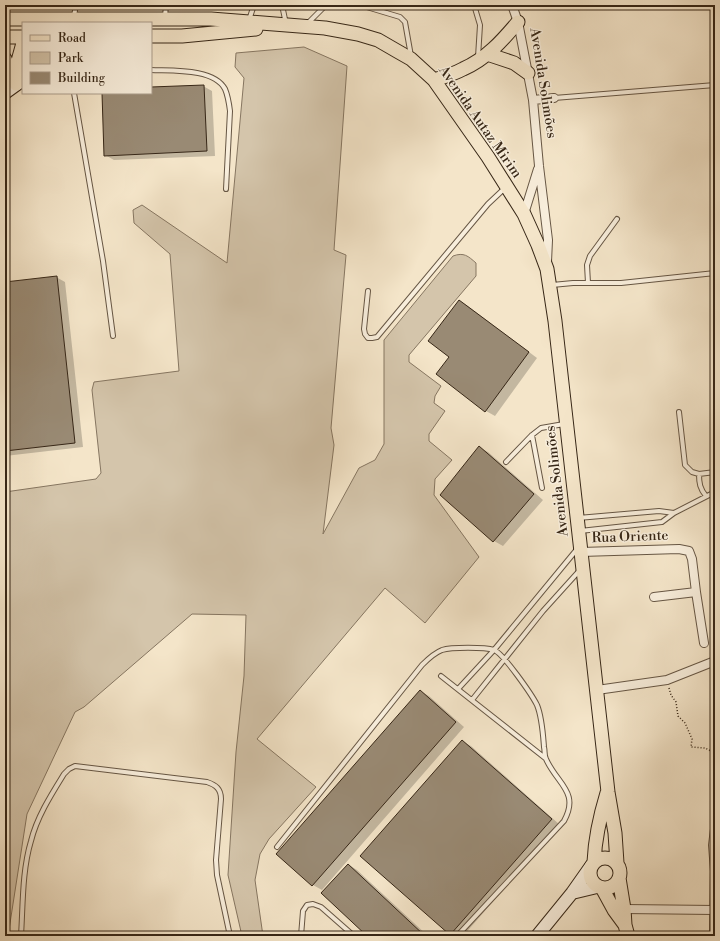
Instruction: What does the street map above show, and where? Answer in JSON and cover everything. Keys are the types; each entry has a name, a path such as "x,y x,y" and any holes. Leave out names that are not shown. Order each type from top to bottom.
{"main road":[{"name":"Avenida Autaz Mirim","path":"5,19 27,21 211,19 282,26 325,28 358,34 378,40 411,59 434,80 488,157 524,214 547,269"},
{"path":"434,80 464,69 482,58 502,40 518,22"},
{"name":"Avenida Autaz Mirim","path":"152,36 182,36 282,26"},
{"path":"5,37 22,37"},
{"path":"19,82 18,61 22,47"},
{"path":"482,58 514,63 528,73"},
{"path":"5,59 19,82"},
{"name":"Avenida Solimões","path":"547,269 556,321 596,690 608,792 615,833 617,864"},
{"name":"Avenida Solimões","path":"592,864 599,821 608,792"},
{"path":"606,857 612,859 620,868 626,930 600,888 593,883 590,878 589,872 592,864 599,858 606,857"},
{"path":"600,888 610,888 616,884 620,878"}],"street":[{"name":"Avenida Solimões","path":"512,5 518,22 533,100 548,240 547,269"},
{"path":"152,43 182,36"},
{"path":"5,92 19,82"},
{"path":"533,100 554,98"},
{"name":"Avenida Solimões","path":"524,214 539,166"},
{"name":"Rua Oriente","path":"581,548 679,549 689,551 694,565 696,592"},
{"path":"654,597 696,592 704,643"},
{"path":"596,690 667,680 715,661"},
{"path":"714,936 715,872 713,845 715,830"},
{"path":"537,936 572,893 592,864"},
{"path":"572,893 600,888"},
{"path":"624,909 714,910"}],"lane":[{"path":"73,21 76,5"},
{"path":"165,20 166,5"},
{"path":"248,23 254,5"},
{"path":"282,5 282,26"},
{"path":"304,27 326,5"},
{"path":"360,5 400,17 405,22 411,59"},
{"path":"474,5 480,26 482,58"},
{"path":"152,70 203,74 215,78 224,88 230,111 226,189"},
{"path":"554,98 715,85"},
{"path":"74,94 102,253 113,336"},
{"path":"368,291 364,334 368,338 372,338 377,337 488,204 506,186"},
{"path":"588,283 587,265 590,256 617,219"},
{"path":"550,285 620,283 715,273"},
{"path":"679,412 685,465 692,472 699,474 715,472"},
{"path":"506,462 532,435 541,428 566,423"},
{"path":"532,435 542,488"},
{"path":"699,474 699,483 702,492 706,496"},
{"path":"578,525 662,522 674,513 715,492"},
{"path":"578,525 659,511 674,513"},
{"path":"458,689 494,650 581,548"},
{"path":"472,700 543,611 583,567"},
{"path":"277,847 422,665 429,658 442,650 465,647 494,650 505,659 536,704 541,722 545,758"},
{"path":"441,676 545,758 567,792 570,800 568,813 564,821 457,936"},
{"path":"21,936 27,854 31,839 40,816 64,774 75,766 207,782 214,784 218,788 221,793 221,799 217,844 217,875 230,936"},
{"path":"301,936 303,910 307,905 313,904 321,907 354,936"}],"path":[{"path":"667,680 671,695 676,702 678,716 685,723 692,739 691,747 705,748 715,753"}],"green space":[{"path":"304,47 347,66 334,250 346,255 331,428 334,445 323,534 359,468 375,460 384,444 384,340 453,256 460,254 468,257 476,263 476,276 409,355 409,362 441,386 435,396 434,403 445,411 429,434 429,441 452,460 435,479 434,495 479,557 425,623 385,588 257,739 316,787 269,839 260,854 255,880 263,936 242,936 228,875 236,752 244,676 246,615 192,614 84,707 75,712 27,814 8,936 5,936 5,492 96,479 101,473 92,390 94,382 179,371 170,254 134,223 133,210 142,205 227,263 244,78 235,67 236,53"}],"building":[{"path":"204,85 207,151 104,156 102,94 152,94 152,87"},
{"path":"57,276 75,443 5,451 5,282"},
{"path":"459,300 529,352 485,412 436,374 449,357 428,341"},
{"path":"479,446 534,494 493,542 440,495"},
{"path":"420,690 456,722 312,886 276,854"},
{"path":"462,740 552,819 450,935 360,856"},
{"path":"348,864 425,936 367,936 321,893"}]}
